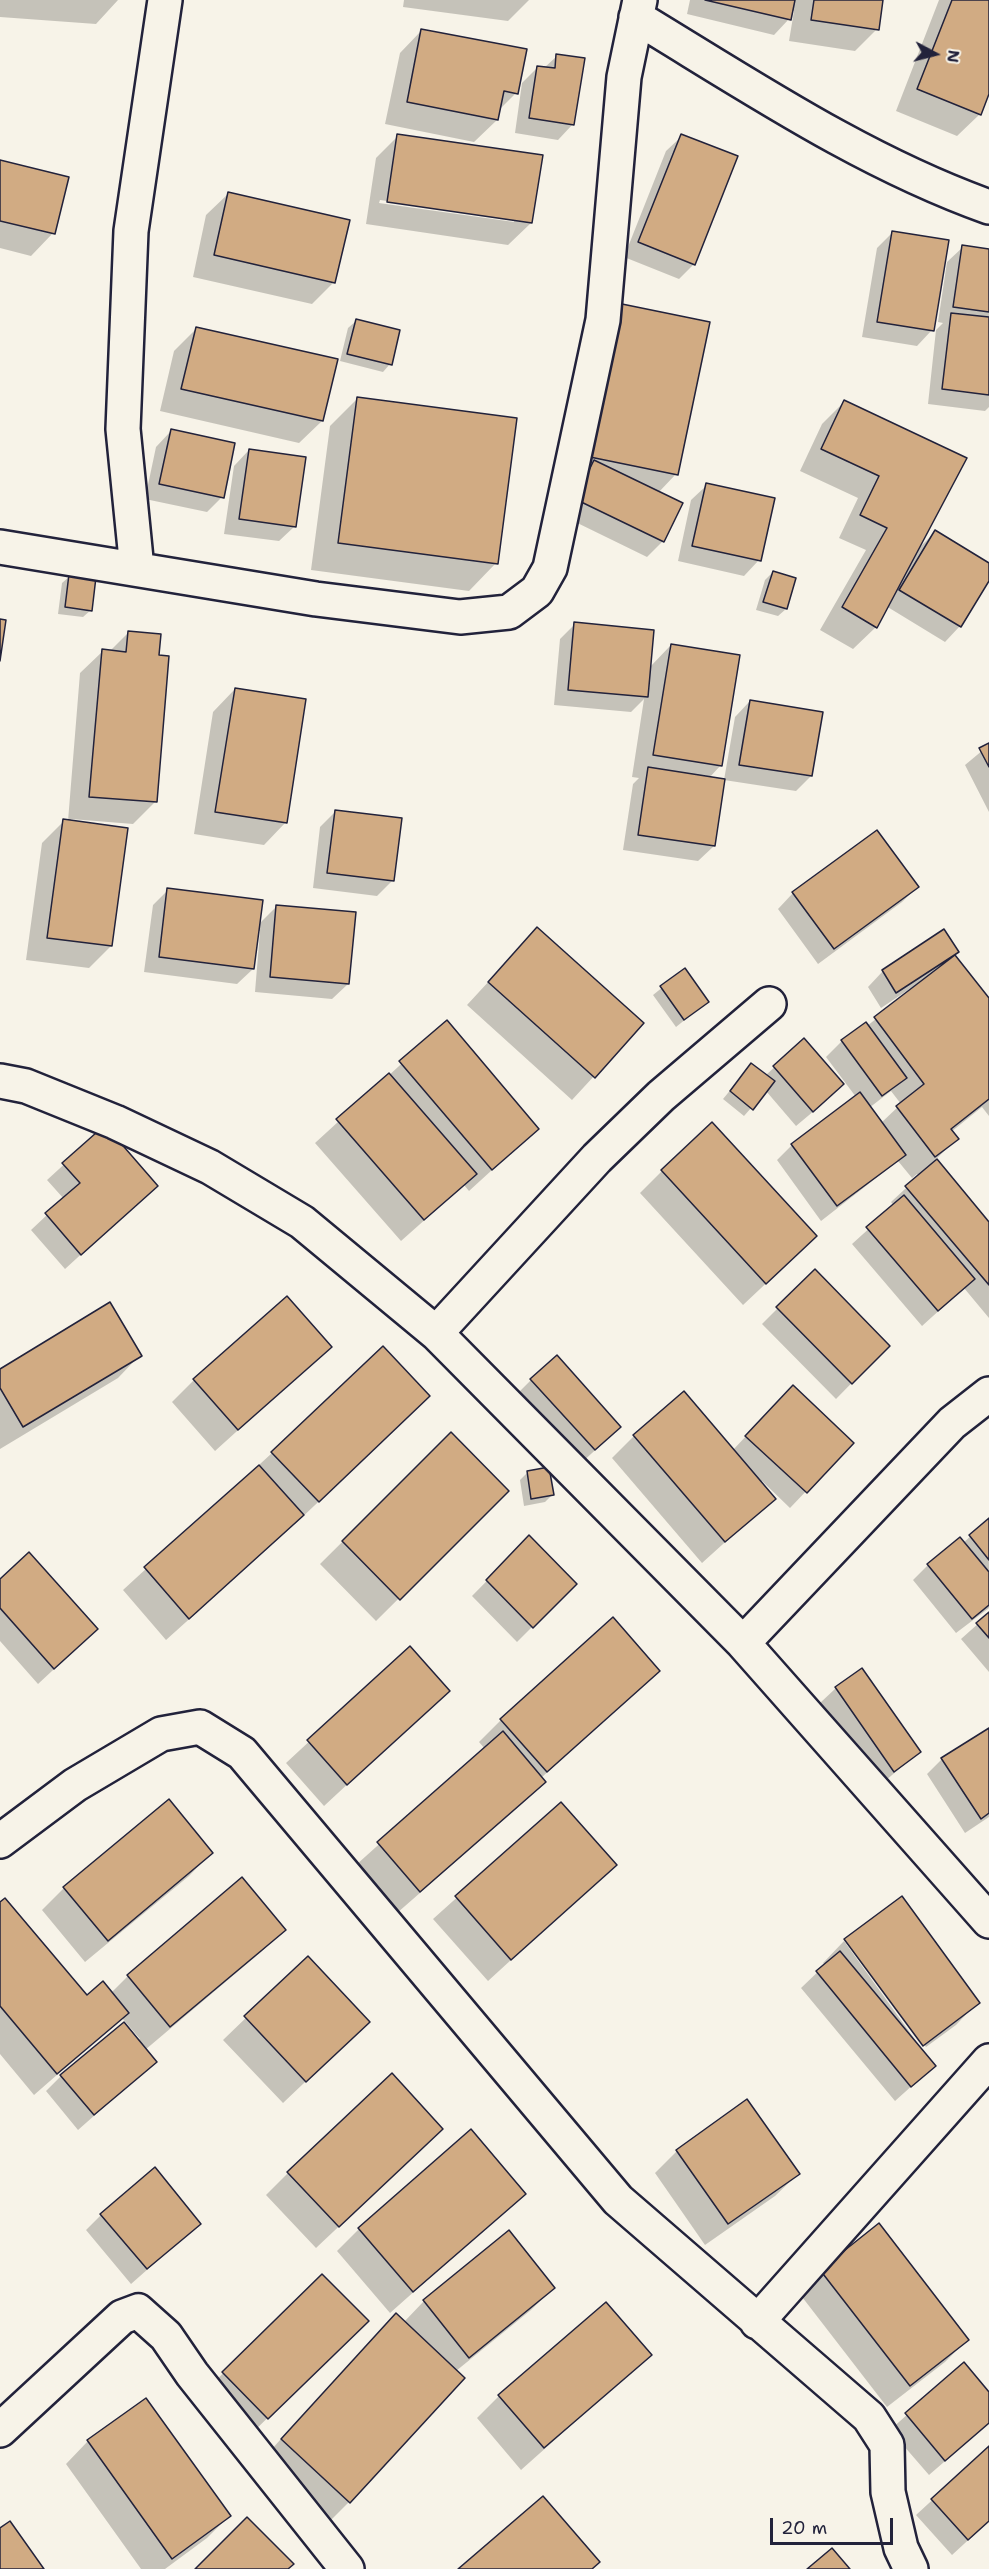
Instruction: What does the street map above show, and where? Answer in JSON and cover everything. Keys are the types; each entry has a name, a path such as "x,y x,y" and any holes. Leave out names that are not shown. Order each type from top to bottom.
{"street":[{"path":"137,569 123,429 131,243 165,0"},
{"path":"0,547 316,599 460,617 509,612 537,591 550,568 603,320 624,77 638,9 796,114 939,189 989,207"},
{"path":"436,1333 597,1158 661,1096 769,1004"},
{"path":"0,1081 26,1086 115,1122 210,1167 302,1222 436,1333 743,1643 989,1921"},
{"path":"743,1643 952,1423 989,1394"},
{"path":"0,1841 75,1785 160,1734 201,1727 242,1753 618,2200 869,2417 886,2445 888,2492 901,2548 911,2569"},
{"path":"757,2322 989,2061"},
{"path":"0,2430 122,2317 138,2311 166,2336 192,2374 347,2569"}],"building":[{"path":"705,0 795,0 791,20"},
{"path":"814,0 883,0 879,30 811,20"},
{"path":"952,0 989,0 989,94 981,115 917,89"},
{"path":"421,29 527,49 518,94 504,91 498,120 407,102"},
{"path":"556,54 585,58 574,125 529,118 537,66 555,68"},
{"path":"397,134 543,155 532,223 387,202"},
{"path":"681,134 738,156 695,265 638,242"},
{"path":"0,160 69,177 55,234 0,221"},
{"path":"228,192 350,220 335,283 214,255"},
{"path":"892,231 949,240 934,331 877,322"},
{"path":"962,245 989,249 989,312 953,307"},
{"path":"622,304 710,322 678,475 590,457"},
{"path":"951,313 989,317 989,395 942,389"},
{"path":"356,319 400,330 392,365 347,354"},
{"path":"196,327 338,359 323,421 181,389"},
{"path":"357,397 517,418 498,564 338,543"},
{"path":"844,400 967,458 877,628 842,607 887,528 860,515 879,476 821,449"},
{"path":"171,429 235,443 224,498 159,484"},
{"path":"249,449 306,457 296,527 239,519"},
{"path":"594,460 683,503 664,542 575,499"},
{"path":"706,483 775,498 761,561 692,546"},
{"path":"935,530 989,563 989,581 961,627 899,590"},
{"path":"773,571 796,578 787,609 763,602"},
{"path":"69,574 96,577 92,611 65,607"},
{"path":"0,619 6,620 0,661"},
{"path":"574,622 654,630 648,697 568,690"},
{"path":"128,631 161,634 159,655 169,656 157,802 89,797 102,649 126,652"},
{"path":"671,644 740,655 722,766 653,755"},
{"path":"235,688 306,699 287,823 215,812"},
{"path":"750,700 823,712 812,776 739,765"},
{"path":"989,743 989,767 979,748"},
{"path":"648,767 725,779 715,846 638,835"},
{"path":"335,810 402,818 394,881 327,873"},
{"path":"63,819 128,828 112,946 47,938"},
{"path":"877,830 919,887 834,949 792,892"},
{"path":"167,888 263,900 254,969 159,957"},
{"path":"276,905 356,912 349,984 270,977"},
{"path":"537,927 644,1023 595,1078 488,982"},
{"path":"944,929 959,952 896,993 882,970"},
{"path":"955,955 989,998 989,1099 951,1129 959,1139 935,1157 896,1106 924,1084 874,1017"},
{"path":"685,968 709,1002 684,1020 660,986"},
{"path":"447,1020 539,1129 492,1170 399,1061"},
{"path":"866,1022 907,1078 882,1096 841,1040"},
{"path":"804,1038 844,1084 813,1112 773,1066"},
{"path":"751,1063 775,1081 753,1110 730,1091"},
{"path":"389,1073 477,1174 424,1220 336,1119"},
{"path":"860,1092 906,1155 837,1206 791,1144"},
{"path":"712,1122 817,1236 766,1284 661,1170"},
{"path":"105,1125 158,1186 81,1255 45,1213 80,1183 62,1163"},
{"path":"937,1159 989,1222 989,1285 905,1186"},
{"path":"904,1195 975,1279 938,1311 866,1227"},
{"path":"815,1269 890,1346 852,1384 776,1307"},
{"path":"287,1296 332,1347 238,1430 193,1379"},
{"path":"110,1302 142,1356 23,1427 0,1388 0,1369"},
{"path":"383,1346 430,1396 319,1502 271,1452"},
{"path":"557,1355 621,1427 595,1450 530,1379"},
{"path":"793,1385 854,1443 807,1493 745,1436"},
{"path":"684,1391 776,1499 725,1542 633,1435"},
{"path":"451,1432 509,1491 400,1600 342,1541"},
{"path":"259,1465 304,1515 189,1619 144,1567"},
{"path":"549,1467 554,1495 531,1499 527,1471"},
{"path":"989,1518 989,1560 969,1535"},
{"path":"529,1535 577,1584 533,1628 486,1580"},
{"path":"960,1537 989,1572 989,1605 972,1619 927,1564"},
{"path":"29,1552 98,1629 54,1669 0,1608 0,1579"},
{"path":"989,1612 989,1638 976,1623"},
{"path":"613,1617 660,1671 547,1772 500,1719"},
{"path":"410,1646 450,1691 347,1785 307,1740"},
{"path":"862,1668 921,1752 894,1772 835,1687"},
{"path":"989,1728 989,1813 981,1819 941,1758"},
{"path":"503,1731 546,1782 420,1892 377,1842"},
{"path":"169,1799 213,1853 108,1941 63,1887"},
{"path":"561,1802 617,1865 511,1960 455,1896"},
{"path":"242,1877 286,1930 170,2027 127,1975"},
{"path":"902,1896 980,2003 923,2046 844,1939"},
{"path":"5,1898 87,1995 103,1981 129,2013 57,2074 0,2006 0,1902"},
{"path":"840,1951 936,2066 911,2087 816,1971"},
{"path":"308,1956 370,2022 306,2082 244,2016"},
{"path":"124,2022 157,2062 94,2115 60,2075"},
{"path":"392,2073 443,2129 339,2227 287,2172"},
{"path":"747,2099 800,2174 728,2224 676,2150"},
{"path":"471,2129 526,2194 413,2292 358,2228"},
{"path":"155,2167 201,2224 147,2269 100,2214"},
{"path":"879,2223 969,2340 910,2386 820,2270"},
{"path":"509,2230 555,2288 469,2358 423,2300"},
{"path":"322,2274 369,2321 268,2419 222,2372"},
{"path":"606,2302 652,2355 544,2448 498,2395"},
{"path":"396,2313 465,2378 350,2503 281,2439"},
{"path":"964,2362 989,2392 989,2423 945,2461 905,2413"},
{"path":"146,2398 231,2516 172,2559 87,2440"},
{"path":"989,2446 989,2521 968,2540 931,2499"},
{"path":"543,2496 600,2562 592,2569 458,2569"},
{"path":"247,2517 294,2564 288,2569 195,2569"},
{"path":"10,2521 44,2569 0,2569 0,2528"},
{"path":"832,2548 850,2569 807,2569"}]}
